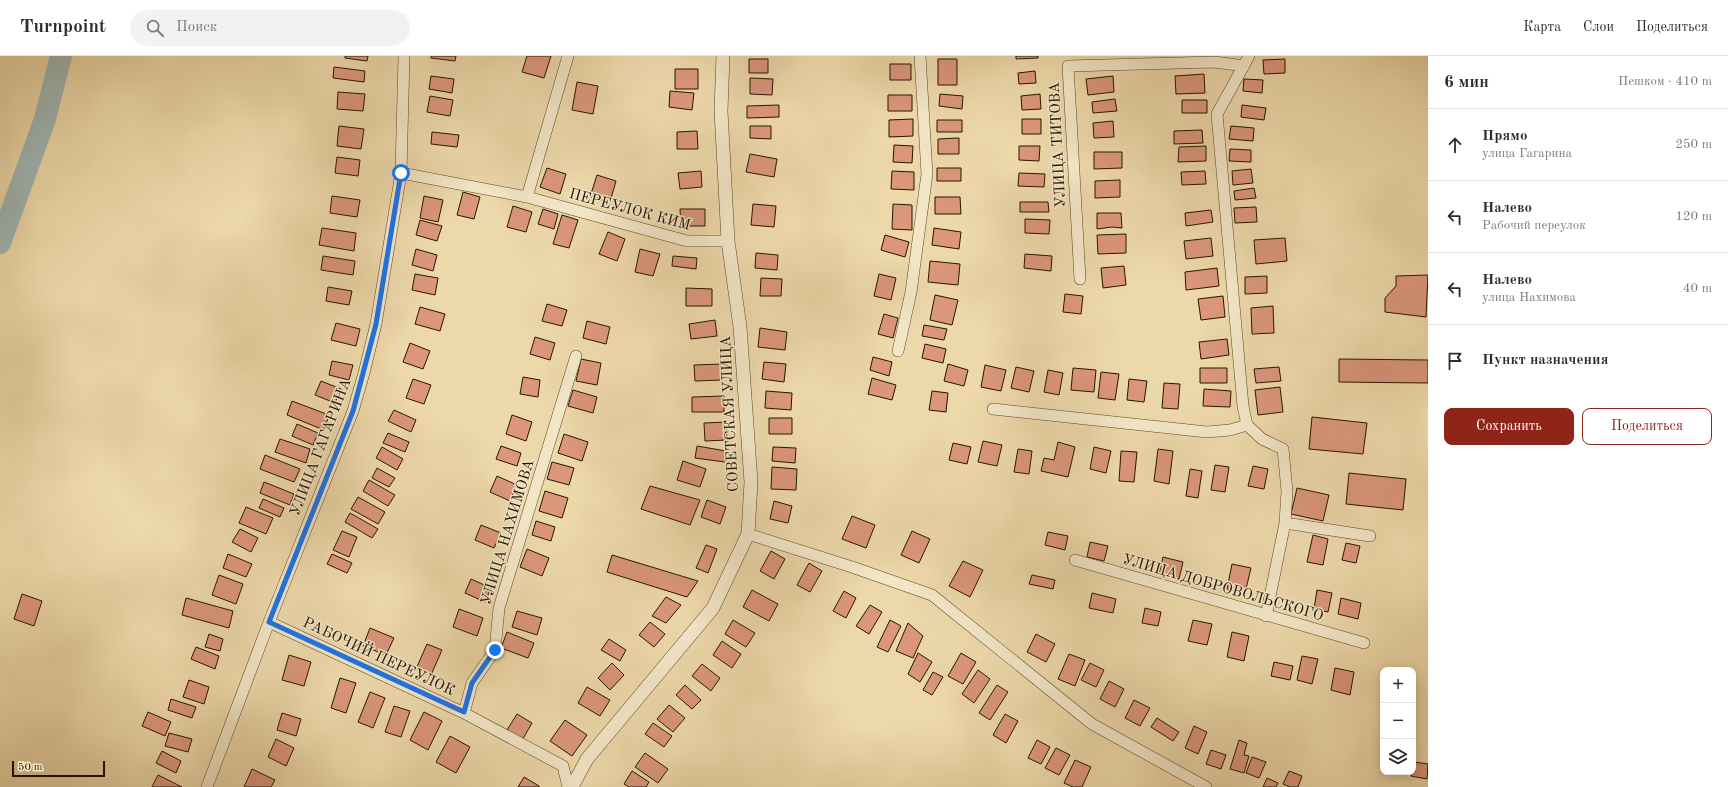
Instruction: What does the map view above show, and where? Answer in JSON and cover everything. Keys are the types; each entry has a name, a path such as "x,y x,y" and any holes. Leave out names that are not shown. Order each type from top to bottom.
{"street":[{"name":"УЛИЦА ГАГАРИНА","path":"207,787 269,622 353,411 376,324 401,173 404,56"},
{"path":"527,197 568,56"},
{"name":"СОВЕТСКАЯ УЛИЦА","path":"572,787 587,759 713,608 748,534 751,482 740,327 728,241 721,111 723,56"},
{"path":"898,351 911,292 927,174 920,56"},
{"name":"УЛИЦА ТИТОВА","path":"1080,279 1068,66 1246,61"},
{"name":"УЛИЦА ТИТОВА","path":"1246,61 1217,114 1243,406 1246,425"},
{"name":"ПЕРЕУЛОК КИМ","path":"401,173 527,197 687,241 728,241"},
{"name":"УЛИЦА НАХИМОВА","path":"464,712 472,683 495,650 499,608 576,356"},
{"path":"993,409 1207,432 1230,430 1246,425 1262,439 1283,449 1287,491 1284,523 1266,616"},
{"path":"1284,523 1370,536"},
{"path":"748,534 852,566 932,595 1092,724 1206,787"},
{"name":"УЛИЦА ДОБРОВОЛЬСКОГО","path":"1074,560 1364,643"},
{"name":"РАБОЧИЙ ПЕРЕУЛОК","path":"269,622 464,712 563,766 568,787"}],"building":[{"path":"345,56 368,56 367,61 345,58"},
{"path":"431,56 456,56 455,61 431,58"},
{"path":"527,56 551,56 544,78 522,72"},
{"path":"1016,56 1038,56 1038,58 1016,59"},
{"path":"749,59 768,59 768,73 749,73"},
{"path":"938,59 957,59 957,85 938,85"},
{"path":"1285,59 1285,73 1264,74 1263,60"},
{"path":"890,64 911,64 911,80 890,80"},
{"path":"334,67 365,71 364,82 333,78"},
{"path":"675,69 698,69 698,89 675,89"},
{"path":"1035,71 1036,83 1019,84 1018,73"},
{"path":"1204,74 1205,93 1176,94 1175,76"},
{"path":"431,76 454,79 452,93 429,89"},
{"path":"1113,76 1114,92 1088,95 1086,79"},
{"path":"750,78 773,79 772,95 750,94"},
{"path":"1244,79 1263,80 1262,93 1243,91"},
{"path":"577,82 598,86 593,114 572,110"},
{"path":"670,91 694,93 692,110 669,107"},
{"path":"338,92 365,94 363,111 337,109"},
{"path":"940,94 963,96 962,109 939,106"},
{"path":"1040,94 1041,109 1022,110 1021,96"},
{"path":"888,95 912,95 912,111 888,111"},
{"path":"430,96 453,100 450,116 427,112"},
{"path":"1115,99 1117,111 1093,113 1092,102"},
{"path":"1182,100 1207,100 1207,113 1182,113"},
{"path":"779,105 779,117 747,118 747,106"},
{"path":"1242,105 1266,108 1264,120 1241,117"},
{"path":"913,119 913,136 889,137 889,120"},
{"path":"1022,119 1041,119 1041,134 1022,134"},
{"path":"937,120 962,120 962,132 937,132"},
{"path":"1113,121 1114,137 1094,138 1093,123"},
{"path":"339,126 364,129 361,149 337,146"},
{"path":"750,126 771,126 771,139 750,138"},
{"path":"1231,126 1254,128 1253,141 1229,139"},
{"path":"1202,130 1203,143 1174,144 1174,131"},
{"path":"697,131 698,149 677,149 677,132"},
{"path":"432,132 459,135 457,147 431,144"},
{"path":"959,138 959,154 938,154 938,139"},
{"path":"894,145 913,146 912,163 893,162"},
{"path":"1019,146 1040,146 1039,161 1019,160"},
{"path":"1206,146 1206,161 1178,162 1179,147"},
{"path":"1230,149 1251,150 1251,162 1229,161"},
{"path":"1094,152 1122,152 1122,168 1094,169"},
{"path":"750,154 777,159 774,177 746,172"},
{"path":"337,157 360,160 358,176 335,173"},
{"path":"547,168 566,174 560,194 540,187"},
{"path":"937,168 961,168 961,181 937,181"},
{"path":"1251,169 1253,183 1233,185 1232,171"},
{"path":"701,171 702,187 680,189 678,173"},
{"path":"892,171 914,172 914,190 891,189"},
{"path":"1205,171 1206,184 1182,185 1181,172"},
{"path":"1019,173 1045,174 1044,187 1018,186"},
{"path":"597,175 616,181 610,202 590,197"},
{"path":"1120,180 1120,197 1095,198 1095,181"},
{"path":"1254,188 1256,198 1235,200 1234,191"},
{"path":"463,192 480,197 474,219 457,215"},
{"path":"332,196 360,200 357,217 330,213"},
{"path":"424,196 443,200 438,222 420,218"},
{"path":"935,197 960,197 961,214 935,214"},
{"path":"1020,202 1048,202 1049,212 1020,212"},
{"path":"753,204 776,206 774,227 751,225"},
{"path":"893,204 912,205 912,230 892,229"},
{"path":"513,206 532,212 526,232 507,227"},
{"path":"1256,207 1257,222 1235,223 1234,208"},
{"path":"543,209 558,214 554,229 538,224"},
{"path":"680,209 705,209 705,226 681,226"},
{"path":"1211,210 1213,222 1186,226 1185,213"},
{"path":"1097,213 1121,213 1122,228 1112,227 1097,229"},
{"path":"562,215 578,220 569,248 553,244"},
{"path":"1025,219 1050,220 1049,234 1025,233"},
{"path":"420,220 442,226 437,241 416,235"},
{"path":"322,228 356,233 354,251 319,245"},
{"path":"934,228 961,232 959,249 932,245"},
{"path":"608,232 625,239 617,261 599,254"},
{"path":"1126,234 1126,253 1098,254 1097,235"},
{"path":"885,235 909,242 905,257 881,250"},
{"path":"1211,238 1213,256 1186,259 1184,241"},
{"path":"1285,238 1287,261 1256,264 1254,240"},
{"path":"416,249 437,255 433,271 412,265"},
{"path":"640,249 660,254 653,276 635,272"},
{"path":"756,253 778,255 777,270 755,268"},
{"path":"1025,254 1052,256 1051,271 1024,268"},
{"path":"323,256 355,261 353,275 321,270"},
{"path":"673,256 697,258 696,269 672,266"},
{"path":"930,261 960,264 958,285 928,282"},
{"path":"1124,266 1126,285 1103,288 1101,268"},
{"path":"1217,268 1219,286 1186,290 1185,272"},
{"path":"415,274 438,278 435,295 412,290"},
{"path":"879,274 896,278 891,300 874,296"},
{"path":"1428,275 1426,317 1385,312 1385,298 1396,286 1396,276"},
{"path":"1267,276 1267,293 1245,294 1245,277"},
{"path":"761,278 782,279 781,296 760,296"},
{"path":"328,287 352,291 349,305 326,301"},
{"path":"686,288 712,289 712,306 686,306"},
{"path":"1065,294 1083,296 1081,314 1063,312"},
{"path":"935,295 958,300 952,325 930,320"},
{"path":"1223,296 1225,317 1201,320 1198,299"},
{"path":"547,304 567,310 562,326 542,321"},
{"path":"1273,306 1274,333 1252,334 1251,308"},
{"path":"420,307 445,314 440,331 415,324"},
{"path":"884,314 898,318 893,338 878,334"},
{"path":"715,320 717,336 691,339 689,324"},
{"path":"587,321 610,327 606,344 583,338"},
{"path":"336,323 360,329 356,346 331,340"},
{"path":"924,325 947,329 944,340 922,336"},
{"path":"760,328 787,332 785,350 758,347"},
{"path":"535,337 555,343 550,360 530,354"},
{"path":"1227,339 1229,355 1201,359 1199,342"},
{"path":"410,343 430,351 423,369 403,362"},
{"path":"925,344 946,349 943,363 922,358"},
{"path":"873,357 892,362 889,376 870,370"},
{"path":"581,359 601,363 597,385 576,381"},
{"path":"1339,359 1428,360 1428,383 1339,382"},
{"path":"332,361 353,365 349,380 329,375"},
{"path":"764,362 786,364 784,382 762,379"},
{"path":"722,364 722,380 695,381 694,365"},
{"path":"948,364 968,370 964,386 944,381"},
{"path":"985,365 1006,370 1001,391 981,387"},
{"path":"1016,367 1034,371 1029,392 1011,388"},
{"path":"1279,367 1281,381 1256,383 1254,369"},
{"path":"1073,368 1096,370 1094,392 1071,390"},
{"path":"1200,368 1227,368 1227,383 1200,383"},
{"path":"1048,370 1063,373 1059,395 1044,392"},
{"path":"1101,372 1119,374 1115,400 1098,398"},
{"path":"523,377 540,380 538,397 520,394"},
{"path":"872,378 896,385 892,400 868,394"},
{"path":"413,379 431,385 424,404 406,398"},
{"path":"1129,379 1147,381 1144,402 1127,400"},
{"path":"321,381 341,389 335,403 315,395"},
{"path":"1164,383 1180,384 1178,409 1162,408"},
{"path":"1280,387 1283,412 1258,415 1255,390"},
{"path":"1204,389 1231,391 1230,407 1203,406"},
{"path":"573,390 597,397 593,413 568,406"},
{"path":"766,391 792,393 791,410 765,408"},
{"path":"932,391 948,393 946,412 929,410"},
{"path":"724,396 724,412 692,412 692,397"},
{"path":"292,401 329,415 324,430 287,415"},
{"path":"394,410 416,420 411,432 388,421"},
{"path":"512,415 532,422 526,441 506,434"},
{"path":"1312,417 1367,423 1363,454 1309,449"},
{"path":"769,418 792,418 792,434 769,434"},
{"path":"726,422 727,440 705,441 704,423"},
{"path":"297,424 318,433 313,445 292,436"},
{"path":"388,433 409,442 405,452 383,443"},
{"path":"564,434 588,442 582,461 558,453"},
{"path":"280,439 310,449 306,463 275,452"},
{"path":"983,441 1002,445 997,466 978,462"},
{"path":"1058,442 1075,447 1068,477 1041,471 1044,458 1054,460"},
{"path":"953,443 971,447 967,464 949,460"},
{"path":"501,446 521,453 517,466 496,459"},
{"path":"697,446 726,451 725,462 695,458"},
{"path":"382,447 403,459 397,470 376,458"},
{"path":"773,447 796,448 795,463 772,461"},
{"path":"1094,447 1111,451 1106,473 1090,469"},
{"path":"1018,449 1032,451 1029,474 1014,472"},
{"path":"1158,449 1173,451 1169,484 1154,481"},
{"path":"1121,451 1137,452 1134,482 1119,481"},
{"path":"265,455 300,469 294,482 260,469"},
{"path":"683,461 706,469 700,487 677,480"},
{"path":"552,462 574,468 569,485 547,479"},
{"path":"1215,465 1229,467 1225,492 1211,490"},
{"path":"1253,466 1268,469 1264,489 1248,486"},
{"path":"772,467 797,469 796,490 771,489"},
{"path":"377,468 395,478 389,487 372,478"},
{"path":"1190,469 1202,471 1198,498 1186,496"},
{"path":"1349,473 1406,479 1403,510 1346,504"},
{"path":"497,476 517,485 510,501 490,492"},
{"path":"369,480 395,495 388,506 363,491"},
{"path":"264,482 294,494 290,505 260,493"},
{"path":"650,486 700,500 690,525 641,509"},
{"path":"1297,488 1329,495 1323,521 1291,514"},
{"path":"545,491 568,498 562,518 539,511"},
{"path":"358,497 385,512 378,524 351,509"},
{"path":"263,499 284,508 280,517 259,508"},
{"path":"707,500 726,507 720,524 701,517"},
{"path":"774,501 792,506 788,523 770,519"},
{"path":"246,507 273,518 266,534 239,523"},
{"path":"350,513 378,529 372,538 345,522"},
{"path":"852,516 875,525 866,548 842,539"},
{"path":"536,521 555,527 551,541 532,535"},
{"path":"481,525 501,533 494,548 475,540"},
{"path":"240,529 258,538 251,552 232,542"},
{"path":"342,531 357,537 349,557 333,550"},
{"path":"912,531 930,539 919,563 901,555"},
{"path":"1048,532 1068,536 1065,550 1045,545"},
{"path":"1313,535 1328,539 1323,565 1307,562"},
{"path":"1090,542 1108,546 1104,561 1087,557"},
{"path":"1346,543 1360,546 1356,563 1342,560"},
{"path":"706,545 717,549 708,573 696,568"},
{"path":"527,549 549,558 542,576 520,567"},
{"path":"771,551 785,559 774,579 760,571"},
{"path":"228,554 252,564 246,577 223,568"},
{"path":"332,554 352,563 347,573 327,564"},
{"path":"612,555 698,581 687,597 607,572"},
{"path":"1163,557 1183,562 1179,579 1159,574"},
{"path":"963,561 983,570 970,597 949,586"},
{"path":"809,563 822,571 810,592 797,585"},
{"path":"1232,564 1251,568 1245,593 1227,589"},
{"path":"219,575 243,584 236,604 212,595"},
{"path":"1032,575 1055,580 1053,589 1029,584"},
{"path":"471,579 491,588 485,602 465,593"},
{"path":"752,590 778,604 769,621 743,607"},
{"path":"1317,590 1332,593 1328,612 1314,609"},
{"path":"844,591 856,598 846,618 833,611"},
{"path":"1092,593 1116,599 1113,613 1089,608"},
{"path":"22,594 42,601 34,626 14,619"},
{"path":"666,597 681,605 666,623 652,616"},
{"path":"186,598 233,611 229,628 182,615"},
{"path":"1341,598 1361,603 1358,619 1338,614"},
{"path":"870,605 882,612 869,634 856,626"},
{"path":"1145,608 1161,612 1158,626 1142,623"},
{"path":"459,609 483,618 477,636 453,627"},
{"path":"517,611 542,618 537,635 512,627"},
{"path":"733,620 755,633 746,647 725,634"},
{"path":"890,620 901,626 888,652 877,647"},
{"path":"1193,620 1212,624 1207,645 1188,641"},
{"path":"650,622 665,634 654,647 639,635"},
{"path":"908,623 923,636 913,658 896,651"},
{"path":"370,628 394,638 386,655 363,646"},
{"path":"507,632 534,643 528,658 501,648"},
{"path":"1232,632 1249,636 1244,661 1227,657"},
{"path":"209,634 223,639 220,651 205,647"},
{"path":"1036,634 1055,644 1046,662 1027,652"},
{"path":"609,639 626,650 620,661 601,650"},
{"path":"722,641 741,654 732,668 713,655"},
{"path":"427,644 442,650 431,675 416,669"},
{"path":"196,647 219,656 215,669 191,659"},
{"path":"918,653 932,662 920,682 908,674"},
{"path":"961,653 976,662 963,684 948,676"},
{"path":"1069,654 1085,660 1075,686 1058,679"},
{"path":"289,655 311,662 304,686 282,680"},
{"path":"1302,656 1318,659 1312,684 1297,680"},
{"path":"1274,662 1293,666 1290,680 1271,676"},
{"path":"612,663 624,675 610,690 598,678"},
{"path":"1090,663 1104,670 1096,687 1081,680"},
{"path":"702,664 720,678 711,691 692,676"},
{"path":"1335,668 1354,672 1350,695 1331,690"},
{"path":"978,670 990,679 974,703 962,694"},
{"path":"933,672 943,677 932,695 923,690"},
{"path":"340,678 356,683 346,713 331,708"},
{"path":"189,680 209,687 204,704 183,697"},
{"path":"1109,681 1124,689 1115,707 1100,699"},
{"path":"685,685 701,700 692,709 676,695"},
{"path":"997,685 1008,692 990,720 979,713"},
{"path":"587,687 610,700 600,716 578,703"},
{"path":"370,692 385,698 373,728 358,722"},
{"path":"171,699 196,707 192,718 168,710"},
{"path":"1134,700 1150,708 1140,726 1125,718"},
{"path":"669,705 685,718 673,732 657,719"},
{"path":"394,706 410,711 401,737 385,732"},
{"path":"148,712 171,722 165,736 142,726"},
{"path":"424,712 442,721 428,750 410,740"},
{"path":"282,713 301,719 296,736 277,730"},
{"path":"517,714 532,723 520,744 504,735"},
{"path":"1005,714 1018,721 1006,743 993,735"},
{"path":"1157,718 1179,732 1173,741 1151,727"},
{"path":"565,720 587,735 572,756 550,741"},
{"path":"653,723 672,736 664,747 645,734"},
{"path":"1194,726 1207,732 1198,754 1185,748"},
{"path":"169,733 192,739 188,752 165,746"},
{"path":"450,736 470,747 456,773 436,762"},
{"path":"276,739 294,748 286,766 268,757"},
{"path":"1037,740 1050,747 1041,764 1028,758"},
{"path":"1239,740 1247,743 1244,755 1249,756 1244,773 1230,769"},
{"path":"1056,748 1070,755 1059,775 1045,768"},
{"path":"1211,750 1226,755 1221,769 1206,764"},
{"path":"162,751 181,761 176,773 156,763"},
{"path":"645,753 668,769 658,783 635,767"},
{"path":"1252,757 1266,762 1259,778 1246,773"},
{"path":"1075,760 1091,767 1082,787 1073,787 1064,783"},
{"path":"1416,762 1428,764 1427,779 1411,776 1416,775"},
{"path":"252,769 275,780 271,787 244,787"},
{"path":"632,771 649,782 646,787 629,787 624,784"},
{"path":"1289,771 1302,776 1298,787 1290,787 1283,784"},
{"path":"158,775 182,787 152,787"},
{"path":"524,777 539,786 539,787 518,787"},
{"path":"1267,778 1278,783 1276,787 1263,787"}],"waterway":[{"path":"0,243 45,119 61,56"}],"route":[{"path":"401,173 376,324 353,411 269,622 464,712 472,683 495,650"}]}
